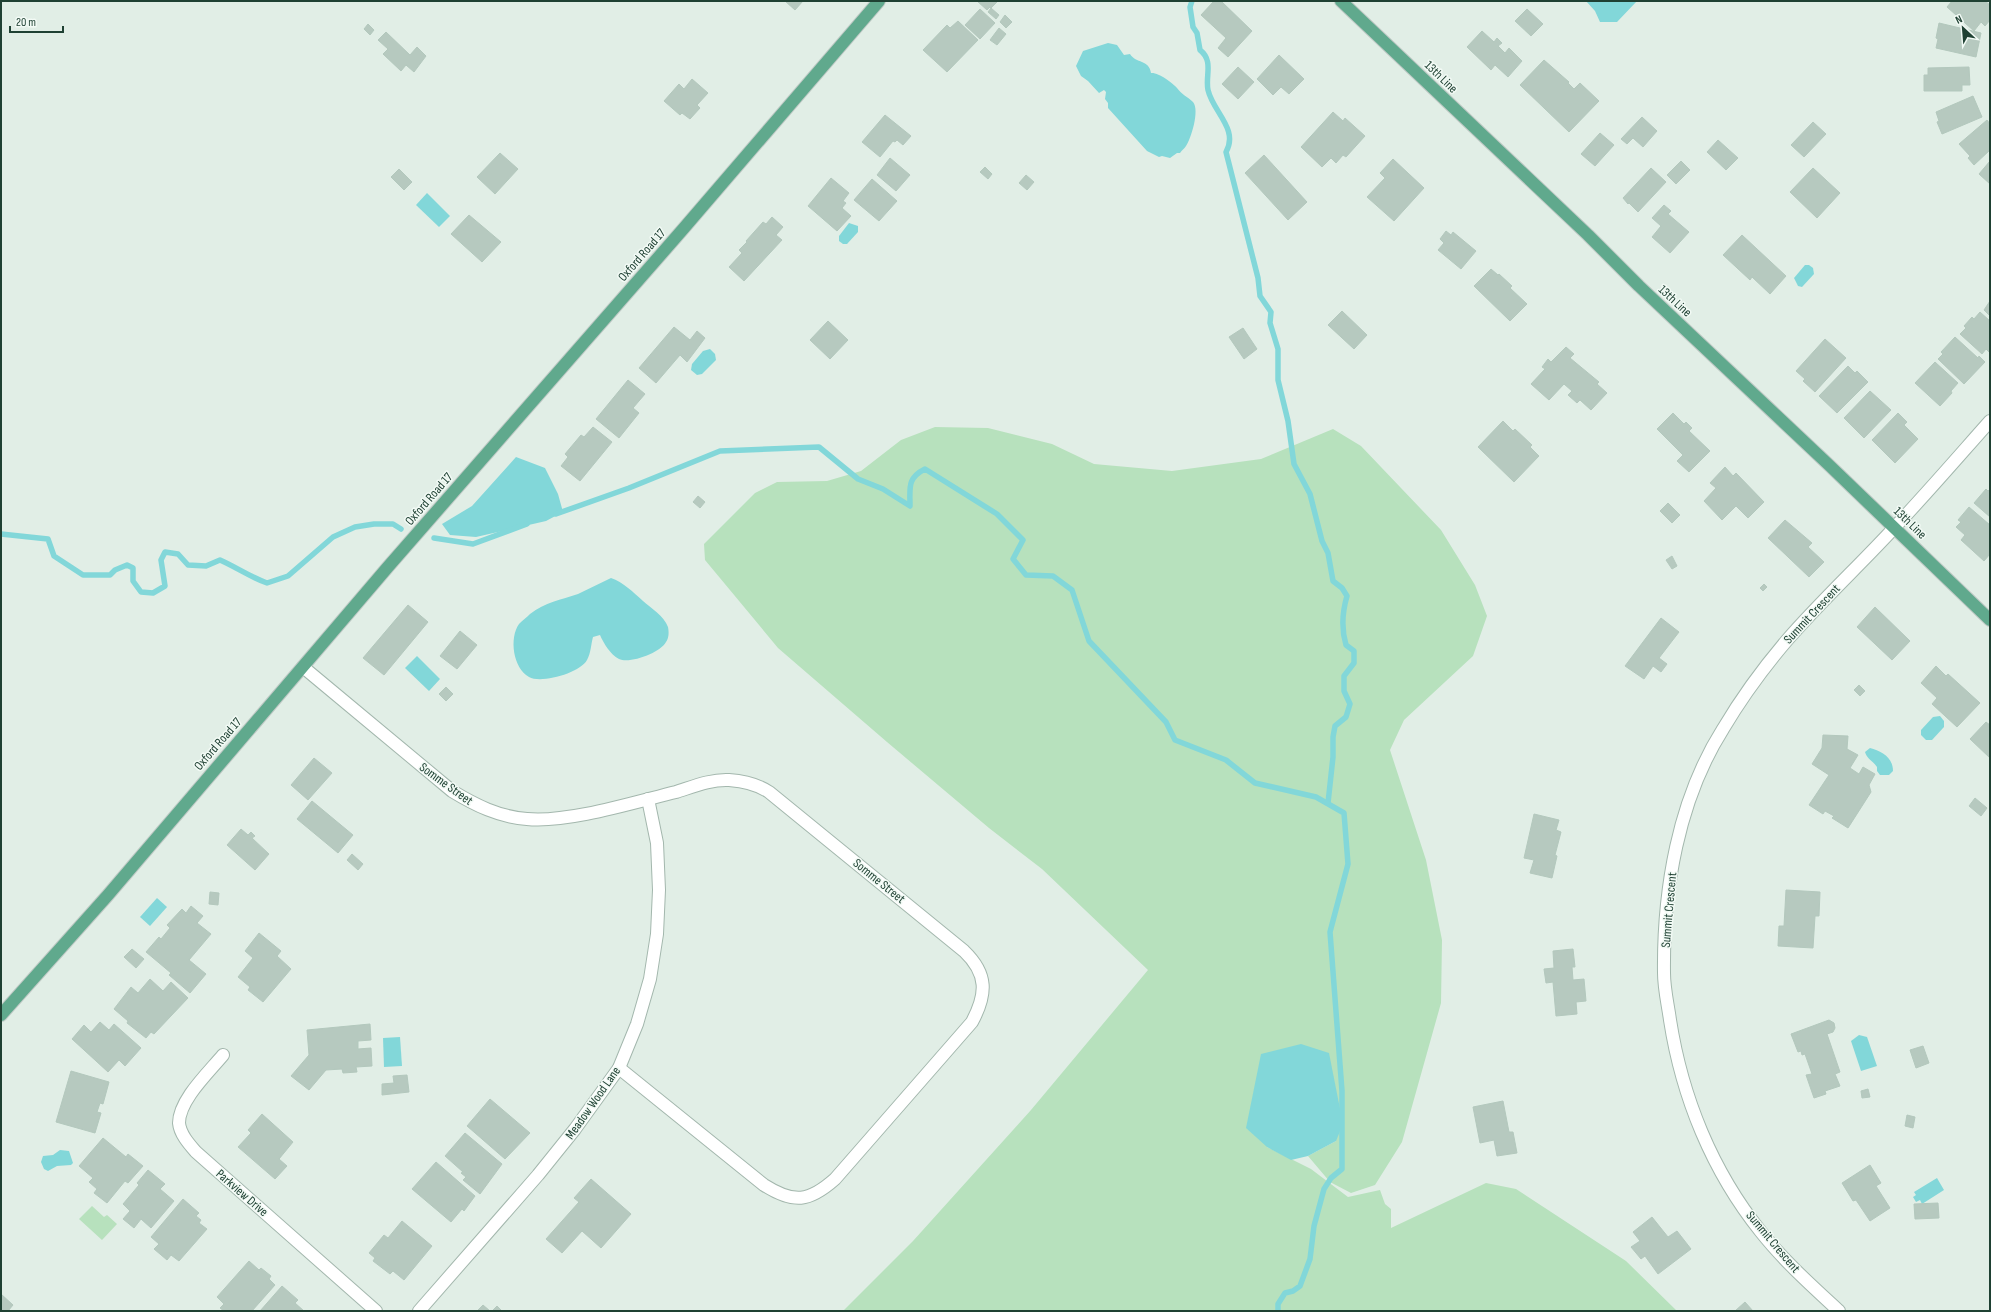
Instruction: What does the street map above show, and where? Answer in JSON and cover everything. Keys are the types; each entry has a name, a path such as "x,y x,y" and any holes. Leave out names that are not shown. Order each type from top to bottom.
{"main road":[{"name":"Oxford Road 17","path":"1,1015 879,1"},
{"name":"13th Line","path":"1341,1 1990,620"}],"street":[{"name":"Summit Crescent","path":"1839,1311 1804,1279 1760,1232 1727,1180 1704,1139 1682,1075 1670,1021 1664,974 1667,914 1674,857 1682,822 1700,772 1721,731 1753,683 1788,638 1894,528 1990,421"},
{"name":"Somme Street","path":"303,667 452,791 488,811 528,820 559,818 722,781 758,785 775,796 964,951 974,960 979,970 984,988 980,1007 972,1022 835,1179 812,1196 792,1198 779,1194 764,1185 619,1068"},
{"name":"Meadow Wood Lane","path":"419,1311 538,1175 576,1129 619,1068 637,1024 650,979 657,934 659,890 657,843 648,799"},
{"name":"Parkview Drive","path":"222,1055 185,1102 179,1124 185,1139 196,1152 376,1311"}],"green space":[{"path":"935,427 988,428 1052,444 1094,464 1172,471 1261,459 1333,429 1361,446 1441,530 1475,585 1487,616 1473,656 1404,720 1390,750 1426,860 1442,940 1441,1003 1402,1142 1375,1185 1351,1193 1330,1182 1308,1156 1336,1141 1267,1147 1311,1169 1348,1197 1380,1190 1385,1204 1391,1209 1391,1228 1486,1183 1516,1189 1626,1261 1677,1311 843,1311 913,1241 1031,1110 1148,970 1042,869 989,828 778,648 705,560 704,544 755,493 777,482 827,481 861,471 901,440"},
{"path":"92,1206 104,1217 107,1215 117,1224 102,1240 79,1219"}],"water":[{"path":"1586,1 1637,1 1617,22 1600,22 1595,11"},
{"path":"1108,43 1117,45 1124,55 1130,54 1136,59 1145,63 1150,69 1151,73 1157,74 1169,81 1193,102 1196,111 1194,124 1188,142 1180,153 1177,153 1170,158 1162,156 1159,157 1147,151 1108,108 1108,103 1105,99 1106,92 1104,90 1099,93 1081,76 1076,66 1083,51"},
{"path":"427,193 450,216 439,227 416,205"},
{"path":"849,223 858,226 858,232 847,244 843,244 839,241 839,236"},
{"path":"1805,265 1809,265 1813,268 1814,274 1802,287 1798,286 1794,278"},
{"path":"710,349 715,354 716,360 702,374 697,375 691,370 692,364 703,351"},
{"path":"516,457 545,468 558,494 563,512 546,521 476,537 450,535 442,524 472,506"},
{"path":"611,578 628,588 664,619 669,633 663,646 651,654 637,659 624,660 619,659 610,652 600,635 593,637 587,660 583,665 569,673 551,678 535,679 524,673 519,667 514,652 514,637 519,624 541,607 578,594"},
{"path":"417,656 440,679 429,691 405,668"},
{"path":"1940,716 1944,721 1944,727 1932,740 1926,740 1921,735 1921,730 1933,717"},
{"path":"1870,748 1886,755 1889,758 1893,771 1889,775 1880,775 1877,771 1877,767 1865,752"},
{"path":"157,898 167,907 150,926 140,917"},
{"path":"1859,1035 1867,1037 1877,1066 1861,1071 1851,1041"},
{"path":"400,1037 402,1066 384,1067 383,1038"},
{"path":"1301,1044 1329,1053 1343,1124 1336,1141 1308,1156 1291,1160 1267,1147 1246,1128 1261,1054"},
{"path":"60,1150 69,1151 73,1163 71,1165 57,1166 48,1171 44,1169 41,1162 43,1156 53,1155"},
{"path":"1937,1178 1944,1190 1922,1204 1920,1200 1916,1202 1913,1197 1916,1195 1914,1192"}],"building":[{"path":"785,1 803,1 795,10"},
{"path":"977,1 998,1 987,10"},
{"path":"1214,1 1221,1 1252,31 1228,57 1218,48 1226,38 1201,15"},
{"path":"1952,1 1985,1 1990,5 1990,20 1985,26 1981,22 1974,31 1947,7"},
{"path":"991,8 999,15 996,19 988,12"},
{"path":"980,9 995,23 980,39 965,25"},
{"path":"1527,9 1543,24 1531,36 1515,21"},
{"path":"1005,15 1012,22 1006,28 1000,22"},
{"path":"958,21 978,40 947,72 923,50 947,25 950,28"},
{"path":"1939,23 1981,33 1976,57 1936,48"},
{"path":"368,24 374,30 370,35 364,29"},
{"path":"999,28 1006,34 997,45 990,40"},
{"path":"1482,31 1494,42 1497,38 1502,43 1498,46 1505,53 1509,48 1522,61 1508,77 1495,65 1491,70 1467,47"},
{"path":"386,32 410,55 417,47 426,56 414,72 406,65 401,71 383,54 388,49 378,40"},
{"path":"1279,55 1304,79 1289,94 1281,87 1273,95 1257,79"},
{"path":"1544,60 1569,82 1568,83 1574,89 1580,83 1599,101 1569,132 1520,85"},
{"path":"1238,67 1254,82 1238,99 1222,84"},
{"path":"1969,67 1970,85 1962,85 1962,91 1924,91 1924,75 1928,75 1928,68"},
{"path":"692,79 708,93 697,105 700,108 690,119 682,113 680,115 664,101 679,84 684,89"},
{"path":"1973,96 1982,117 1942,134 1937,122 1939,121 1936,112"},
{"path":"1333,112 1343,121 1345,118 1365,136 1346,157 1343,155 1336,163 1331,158 1322,167 1301,147"},
{"path":"885,115 911,136 903,145 897,140 895,142 893,141 880,157 862,142"},
{"path":"1642,117 1657,131 1643,147 1633,138 1627,144 1621,139"},
{"path":"1987,120 1990,124 1990,150 1974,165 1968,158 1970,156 1959,144"},
{"path":"1813,122 1826,134 1804,157 1791,145"},
{"path":"1600,133 1614,145 1595,166 1581,154"},
{"path":"1718,140 1738,158 1726,170 1707,152"},
{"path":"500,153 518,169 495,194 477,177"},
{"path":"1264,155 1307,202 1288,220 1245,173"},
{"path":"890,158 910,175 896,191 877,175"},
{"path":"1393,159 1424,188 1394,221 1367,197 1385,178 1380,173"},
{"path":"1681,161 1690,170 1676,184 1667,175"},
{"path":"1990,161 1990,184 1979,174"},
{"path":"985,167 992,174 988,179 980,172"},
{"path":"1651,168 1666,182 1638,212 1623,198"},
{"path":"1813,168 1840,193 1817,218 1790,192"},
{"path":"399,169 412,182 404,190 391,177"},
{"path":"1026,175 1034,182 1027,190 1019,183"},
{"path":"831,178 849,193 843,201 846,203 842,208 851,216 837,231 808,206"},
{"path":"872,179 897,201 879,221 854,200"},
{"path":"1664,205 1671,211 1668,214 1689,232 1670,253 1652,237 1661,226 1652,218"},
{"path":"469,215 501,242 482,262 451,234"},
{"path":"772,217 783,227 776,235 782,240 744,281 729,267 742,253 739,250 747,242 746,241 763,222 766,224"},
{"path":"1446,231 1451,235 1453,232 1476,251 1461,269 1438,250 1444,243 1440,239"},
{"path":"1742,235 1786,276 1770,294 1752,277 1750,280 1723,255"},
{"path":"1491,269 1512,286 1510,288 1527,304 1510,321 1474,286"},
{"path":"1990,301 1990,316 1984,310"},
{"path":"1342,311 1367,335 1354,349 1328,325"},
{"path":"1980,312 1990,321 1990,353 1986,349 1982,354 1960,334 1966,328 1964,326 1972,317 1974,319"},
{"path":"828,321 848,340 830,359 810,340"},
{"path":"674,327 690,340 697,331 705,338 687,362 680,355 656,383 639,368"},
{"path":"1243,328 1257,349 1244,359 1229,337"},
{"path":"1955,337 1978,358 1979,356 1985,362 1964,384 1938,359 1943,354 1941,352"},
{"path":"1825,339 1846,358 1815,392 1803,381 1805,379 1796,371"},
{"path":"1566,347 1574,354 1570,358 1599,382 1597,384 1607,393 1591,410 1580,400 1577,403 1568,395 1572,391 1564,384 1549,400 1531,384 1545,369 1542,367 1548,359 1551,362"},
{"path":"1935,362 1958,383 1951,391 1952,393 1940,406 1915,383"},
{"path":"1848,366 1855,373 1857,371 1868,382 1837,413 1819,396"},
{"path":"628,380 645,394 633,408 639,413 619,438 596,419"},
{"path":"1870,391 1891,410 1864,438 1844,418"},
{"path":"1673,413 1684,424 1686,422 1692,428 1689,431 1710,451 1689,472 1677,461 1683,455 1657,429"},
{"path":"1898,413 1907,422 1904,425 1918,439 1895,463 1872,440"},
{"path":"1503,421 1513,431 1515,429 1532,445 1530,447 1539,456 1514,482 1478,447"},
{"path":"593,427 612,442 580,481 561,466 568,457 565,454 581,435 584,437"},
{"path":"1725,467 1733,476 1736,473 1764,502 1748,518 1736,506 1722,520 1704,501 1716,488 1710,483"},
{"path":"1986,489 1988,491 1990,489 1990,517 1974,503"},
{"path":"698,496 705,502 700,508 693,502"},
{"path":"1668,503 1680,515 1672,523 1660,511"},
{"path":"1969,507 1990,525 1990,554 1984,561 1961,540 1965,535 1956,527 1961,522 1958,520"},
{"path":"1785,520 1812,543 1808,547 1824,562 1809,577 1768,538"},
{"path":"1672,556 1677,566 1672,569 1666,560"},
{"path":"1764,584 1767,587 1763,591 1760,588"},
{"path":"408,605 428,622 384,675 363,658"},
{"path":"1875,607 1910,641 1892,660 1857,627"},
{"path":"1661,618 1679,632 1659,658 1667,664 1661,672 1653,666 1644,679 1625,666"},
{"path":"460,631 477,645 457,669 440,656"},
{"path":"1936,666 1946,676 1948,674 1980,703 1957,727 1932,704 1937,698 1921,683"},
{"path":"1859,685 1865,691 1860,696 1854,690"},
{"path":"446,687 453,694 446,701 439,694"},
{"path":"1986,722 1990,725 1990,758 1970,739"},
{"path":"1823,735 1848,736 1847,749 1858,755 1850,768 1859,774 1863,767 1875,774 1869,785 1871,792 1848,828 1832,818 1834,816 1825,811 1823,814 1809,805 1829,775 1812,764 1822,748"},
{"path":"314,758 332,773 308,800 291,785"},
{"path":"1975,798 1987,808 1981,816 1969,806"},
{"path":"312,801 353,835 338,853 297,819"},
{"path":"1534,814 1559,820 1556,830 1561,832 1555,855 1557,856 1552,878 1530,873 1534,860 1524,858"},
{"path":"241,829 248,835 251,832 255,836 252,838 269,854 255,870 227,845"},
{"path":"352,854 363,864 358,870 347,860"},
{"path":"1786,890 1820,892 1819,916 1815,916 1813,948 1778,946 1779,926 1784,926"},
{"path":"210,892 219,893 218,905 209,904"},
{"path":"191,906 203,916 197,923 211,934 189,960 206,974 190,993 169,975 171,973 146,952 159,937 161,939 170,928 167,925 182,909 186,913"},
{"path":"259,933 281,951 277,956 291,969 263,1002 248,990 250,987 238,977 253,958 245,951"},
{"path":"132,949 144,959 136,968 124,957"},
{"path":"1573,949 1575,967 1572,967 1573,980 1584,979 1586,1001 1576,1002 1577,1014 1556,1016 1553,982 1546,983 1544,969 1554,968 1553,951"},
{"path":"150,979 163,991 171,982 188,998 154,1034 151,1032 146,1038 127,1023 128,1021 114,1009 131,987 138,993"},
{"path":"1829,1020 1834,1023 1835,1028 1833,1032 1827,1034 1840,1072 1835,1074 1840,1086 1825,1091 1826,1094 1814,1098 1806,1075 1812,1074 1805,1054 1802,1055 1801,1051 1798,1052 1791,1034"},
{"path":"100,1022 109,1030 114,1024 141,1048 125,1066 119,1060 108,1072 72,1039 84,1025 91,1032"},
{"path":"370,1024 371,1040 358,1041 358,1049 371,1048 372,1066 356,1067 357,1072 343,1073 342,1069 326,1070 309,1090 291,1076 309,1055 307,1030"},
{"path":"1923,1046 1929,1063 1916,1068 1910,1050"},
{"path":"71,1071 109,1082 103,1104 100,1103 97,1112 101,1113 95,1133 56,1122"},
{"path":"407,1075 409,1092 382,1095 382,1084 394,1083 393,1076"},
{"path":"1868,1089 1870,1097 1862,1098 1861,1091"},
{"path":"490,1099 530,1133 505,1159 467,1126"},
{"path":"1503,1101 1509,1132 1513,1132 1517,1153 1497,1156 1494,1140 1480,1143 1473,1107"},
{"path":"262,1114 293,1142 279,1159 287,1166 275,1179 238,1147 251,1133 248,1130"},
{"path":"1907,1115 1915,1117 1913,1128 1905,1126"},
{"path":"465,1133 502,1164 480,1194 463,1180 466,1177 461,1173 463,1172 445,1156"},
{"path":"103,1138 126,1157 128,1154 143,1166 128,1183 125,1181 107,1203 94,1193 97,1189 89,1182 93,1178 79,1166"},
{"path":"436,1162 475,1196 464,1211 462,1209 451,1222 412,1189"},
{"path":"1870,1165 1881,1183 1876,1186 1890,1208 1870,1221 1856,1200 1853,1201 1842,1183"},
{"path":"148,1170 165,1184 160,1189 174,1201 151,1228 141,1219 134,1228 123,1219 130,1211 123,1204 139,1185 137,1183"},
{"path":"591,1179 631,1214 601,1248 582,1231 562,1253 546,1239 579,1202 574,1198"},
{"path":"183,1199 199,1213 196,1216 201,1220 199,1223 207,1229 179,1261 171,1255 167,1260 154,1249 159,1244 151,1237"},
{"path":"1938,1203 1939,1218 1915,1219 1914,1204"},
{"path":"1652,1217 1668,1237 1677,1231 1691,1249 1658,1274 1645,1256 1641,1259 1631,1247 1640,1241 1633,1232"},
{"path":"402,1221 432,1246 404,1280 393,1271 390,1274 373,1261 375,1258 369,1253 384,1235 388,1238"},
{"path":"249,1261 259,1270 261,1268 271,1276 269,1279 275,1285 252,1311 224,1311 220,1308 224,1304 217,1297"},
{"path":"282,1286 298,1300 295,1303 304,1311 260,1311"},
{"path":"1,1294 13,1305 8,1311 1,1311"},
{"path":"1745,1302 1753,1311 1735,1311"},
{"path":"483,1305 490,1311 477,1311"},
{"path":"497,1306 502,1311 492,1311"}],"waterway":[{"path":"1192,1 1190,7 1193,27 1197,33 1200,50 1207,59 1208,64 1208,90 1224,121 1229,136 1229,144 1226,152 1258,278 1260,296 1271,312 1270,323 1278,349 1278,380 1288,421 1294,464 1310,494 1322,541 1328,553 1333,581 1342,588 1347,596 1343,614 1343,633 1346,645 1354,651 1354,663 1344,676 1344,691 1350,704 1346,717 1335,726 1328,803"},
{"path":"556,514 629,488 720,451 819,447 858,479 883,489 910,506 910,489 912,480 919,472 925,469 997,514 1023,540 1013,559 1026,575 1053,576 1072,590 1089,641 1166,722 1175,740 1226,760 1255,783 1316,797 1344,813 1348,864 1330,932 1342,1091 1342,1169 1331,1178 1324,1189 1314,1226 1310,1259 1300,1286 1293,1291 1285,1293 1278,1304 1278,1311"},
{"path":"1,534 48,539 54,556 83,575 110,575 115,570 127,565 133,568 133,581 141,592 153,593 165,586 161,560 165,552 178,554 188,565 206,566 220,560 267,583 288,576 333,537 355,527 374,524 393,524 401,529"},
{"path":"434,538 473,544 527,524"}]}
